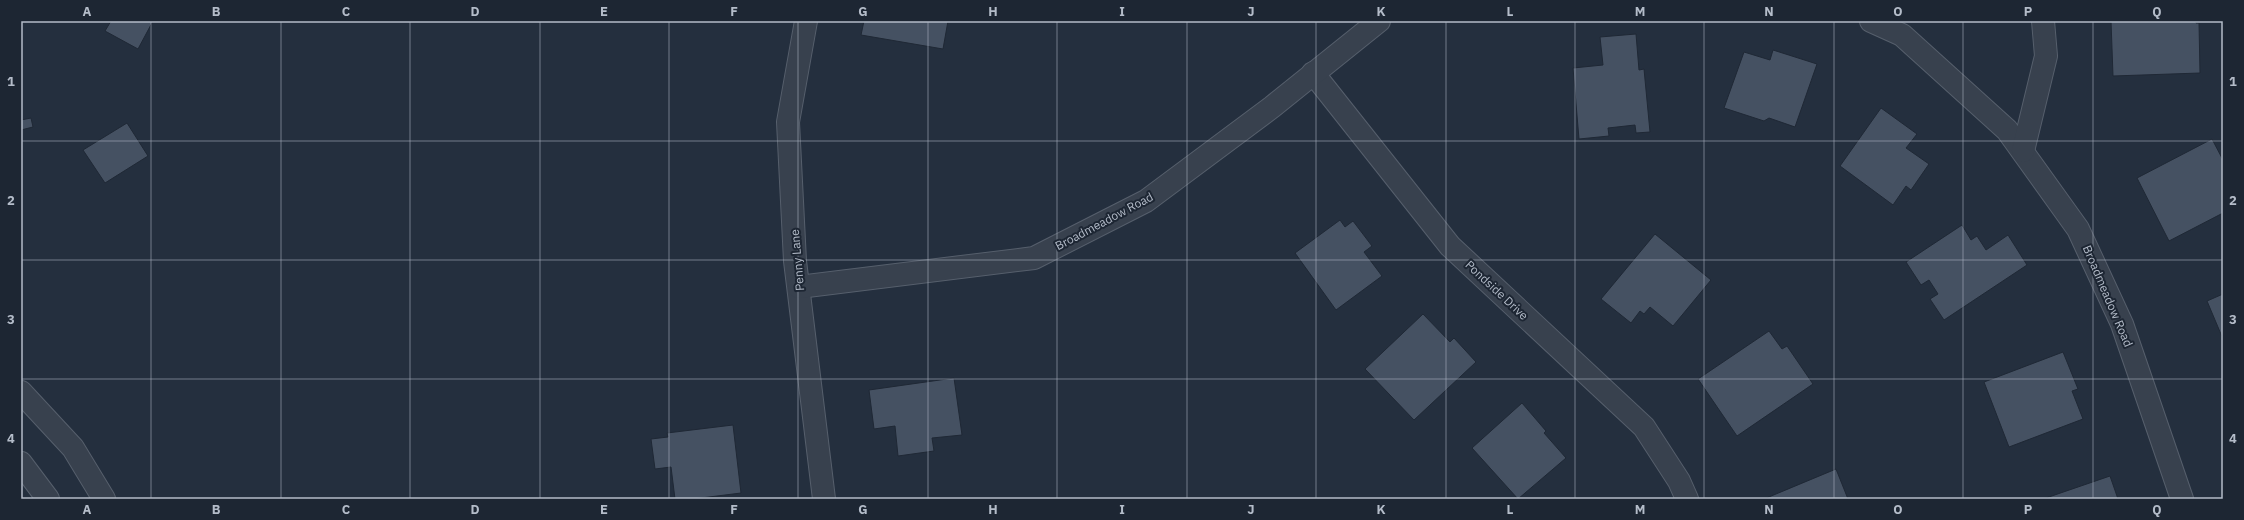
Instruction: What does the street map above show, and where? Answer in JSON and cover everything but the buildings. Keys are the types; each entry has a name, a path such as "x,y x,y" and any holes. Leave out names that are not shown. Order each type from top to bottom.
{"street":[{"name":"Penny Lane","path":"806,21 788,122 795,261 824,499"},
{"name":"Broadmeadow Road","path":"799,286 1034,258 1146,202 1313,74 1379,21"},
{"name":"Broadmeadow Road","path":"1871,21 1902,35 2008,130 2078,229 2122,324 2182,499"},
{"path":"2022,151 2046,56 2043,21"},
{"name":"Pondside Drive","path":"1313,74 1450,246 1581,366 1644,427 1679,481 1687,499"},
{"path":"21,392 73,448 104,499"},
{"path":"21,463 48,499"}]}
